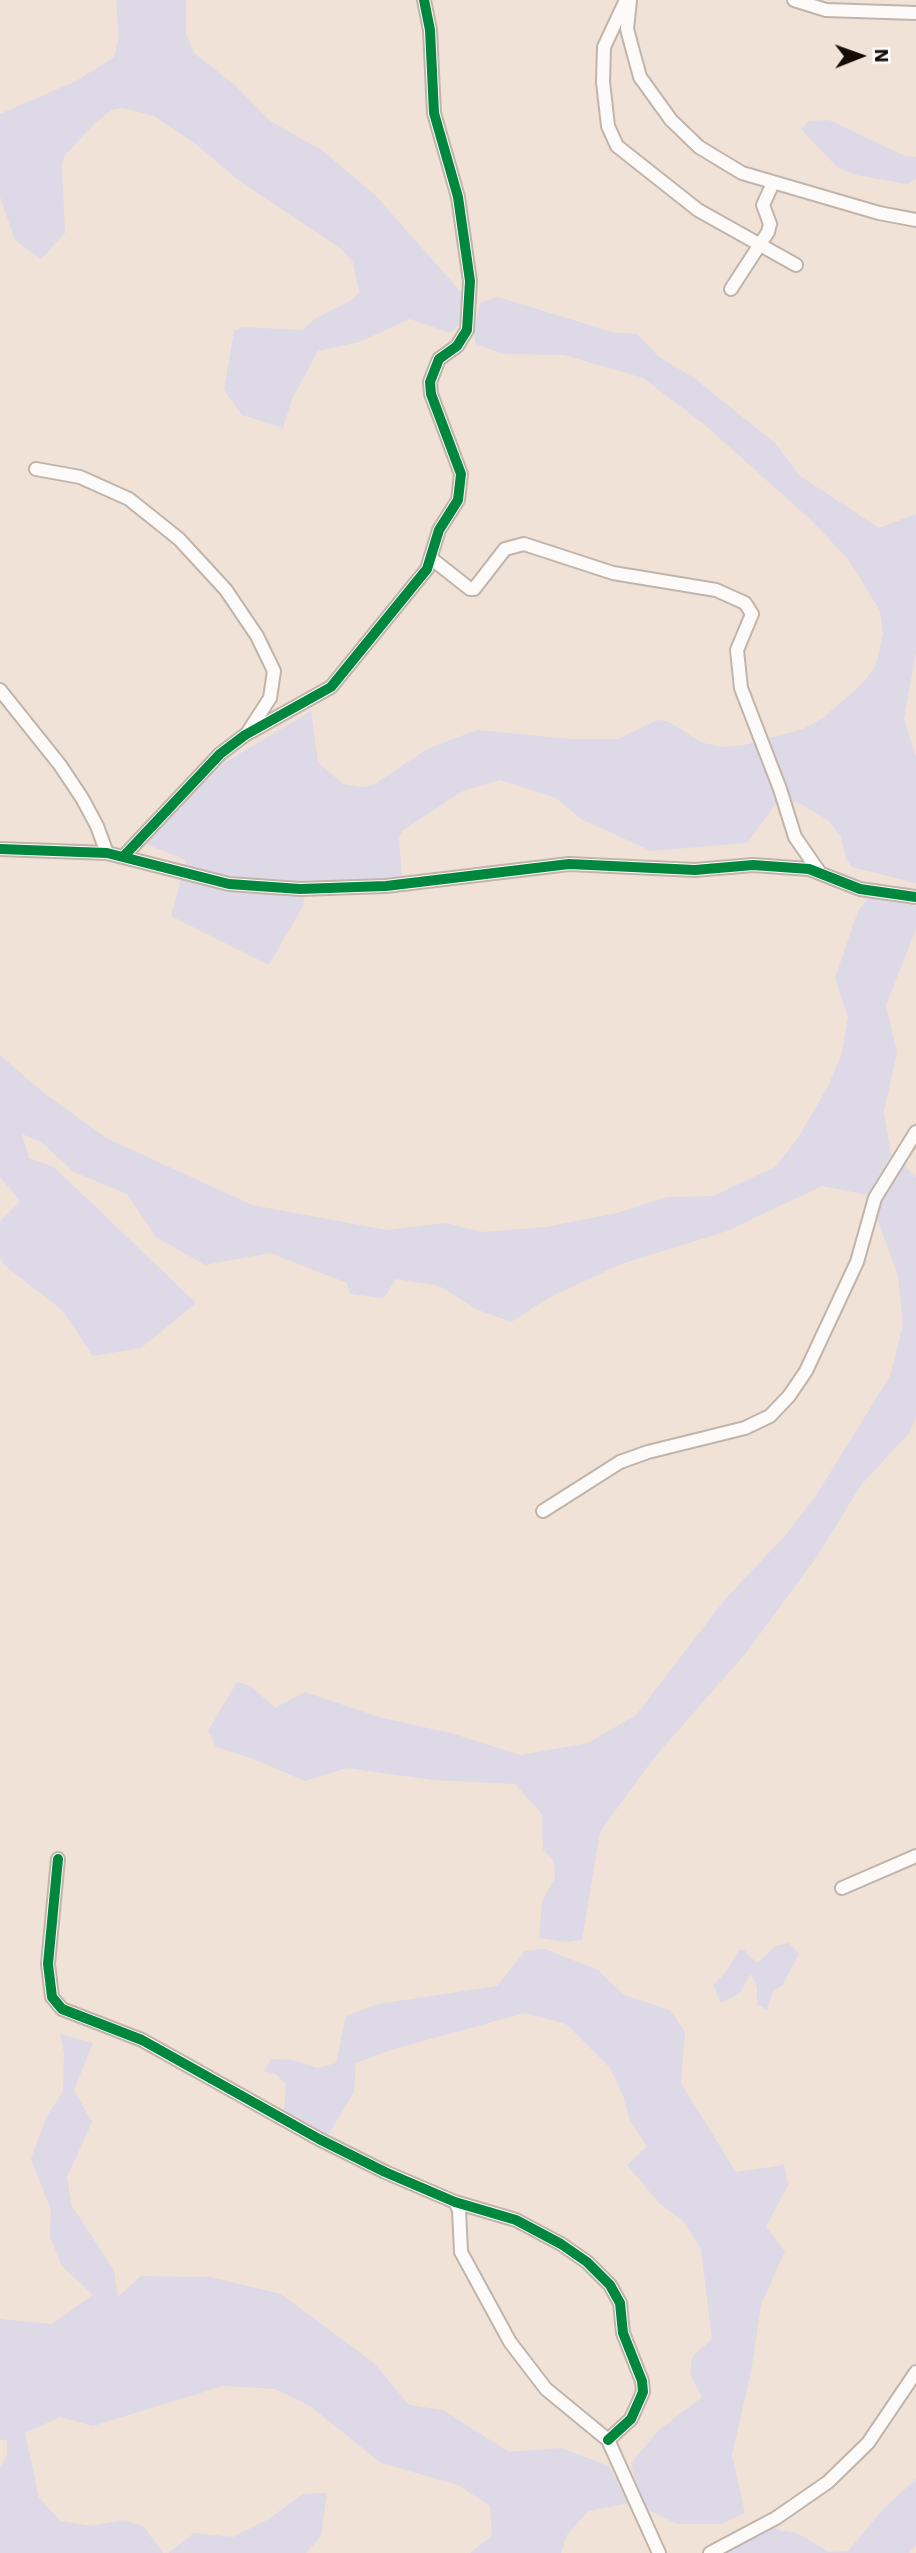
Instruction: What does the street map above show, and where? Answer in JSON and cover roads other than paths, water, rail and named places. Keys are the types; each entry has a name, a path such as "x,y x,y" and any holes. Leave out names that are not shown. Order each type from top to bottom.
{"street":[{"path":"123,857 191,783 245,735 331,687 421,577 432,559 439,530 458,500 461,474 431,394 430,382 439,359 457,346 467,330 471,281 458,197 434,113 430,30 424,0"},
{"path":"628,0 627,29 632,55 653,97 671,120 699,146 742,173 879,213 916,220"},
{"path":"628,0 604,47 603,82 608,126 617,146 698,210 796,265"},
{"path":"794,0 826,10 916,13"},
{"path":"731,289 770,225 764,212 764,197 773,183"},
{"path":"36,469 80,477 129,499 179,539 226,590 257,636 274,671 270,698 245,735"},
{"path":"432,559 474,589 505,549 524,544 613,573 716,590 745,603 752,614 737,650 741,688 780,789 795,837 820,873"},
{"path":"0,690 60,765 82,798 107,853"},
{"path":"0,849 107,853 229,884 300,890 386,886 569,864 695,870 753,865 794,867 820,873 860,889 916,897"},
{"path":"543,1511 620,1462 648,1452 745,1428 770,1416 789,1396 812,1360 857,1262 875,1198 916,1132"},
{"path":"842,1888 916,1856"},
{"path":"58,1859 48,1964 50,1989 57,2004 142,2040 319,2139 455,2202 516,2220 561,2244 587,2262 610,2285 620,2303 623,2333 642,2381 643,2392 631,2419 608,2440"},
{"path":"455,2202 459,2210 461,2252 510,2342 546,2389 608,2440 659,2553"},
{"path":"710,2553 776,2518 828,2482 868,2443 916,2372"}]}
